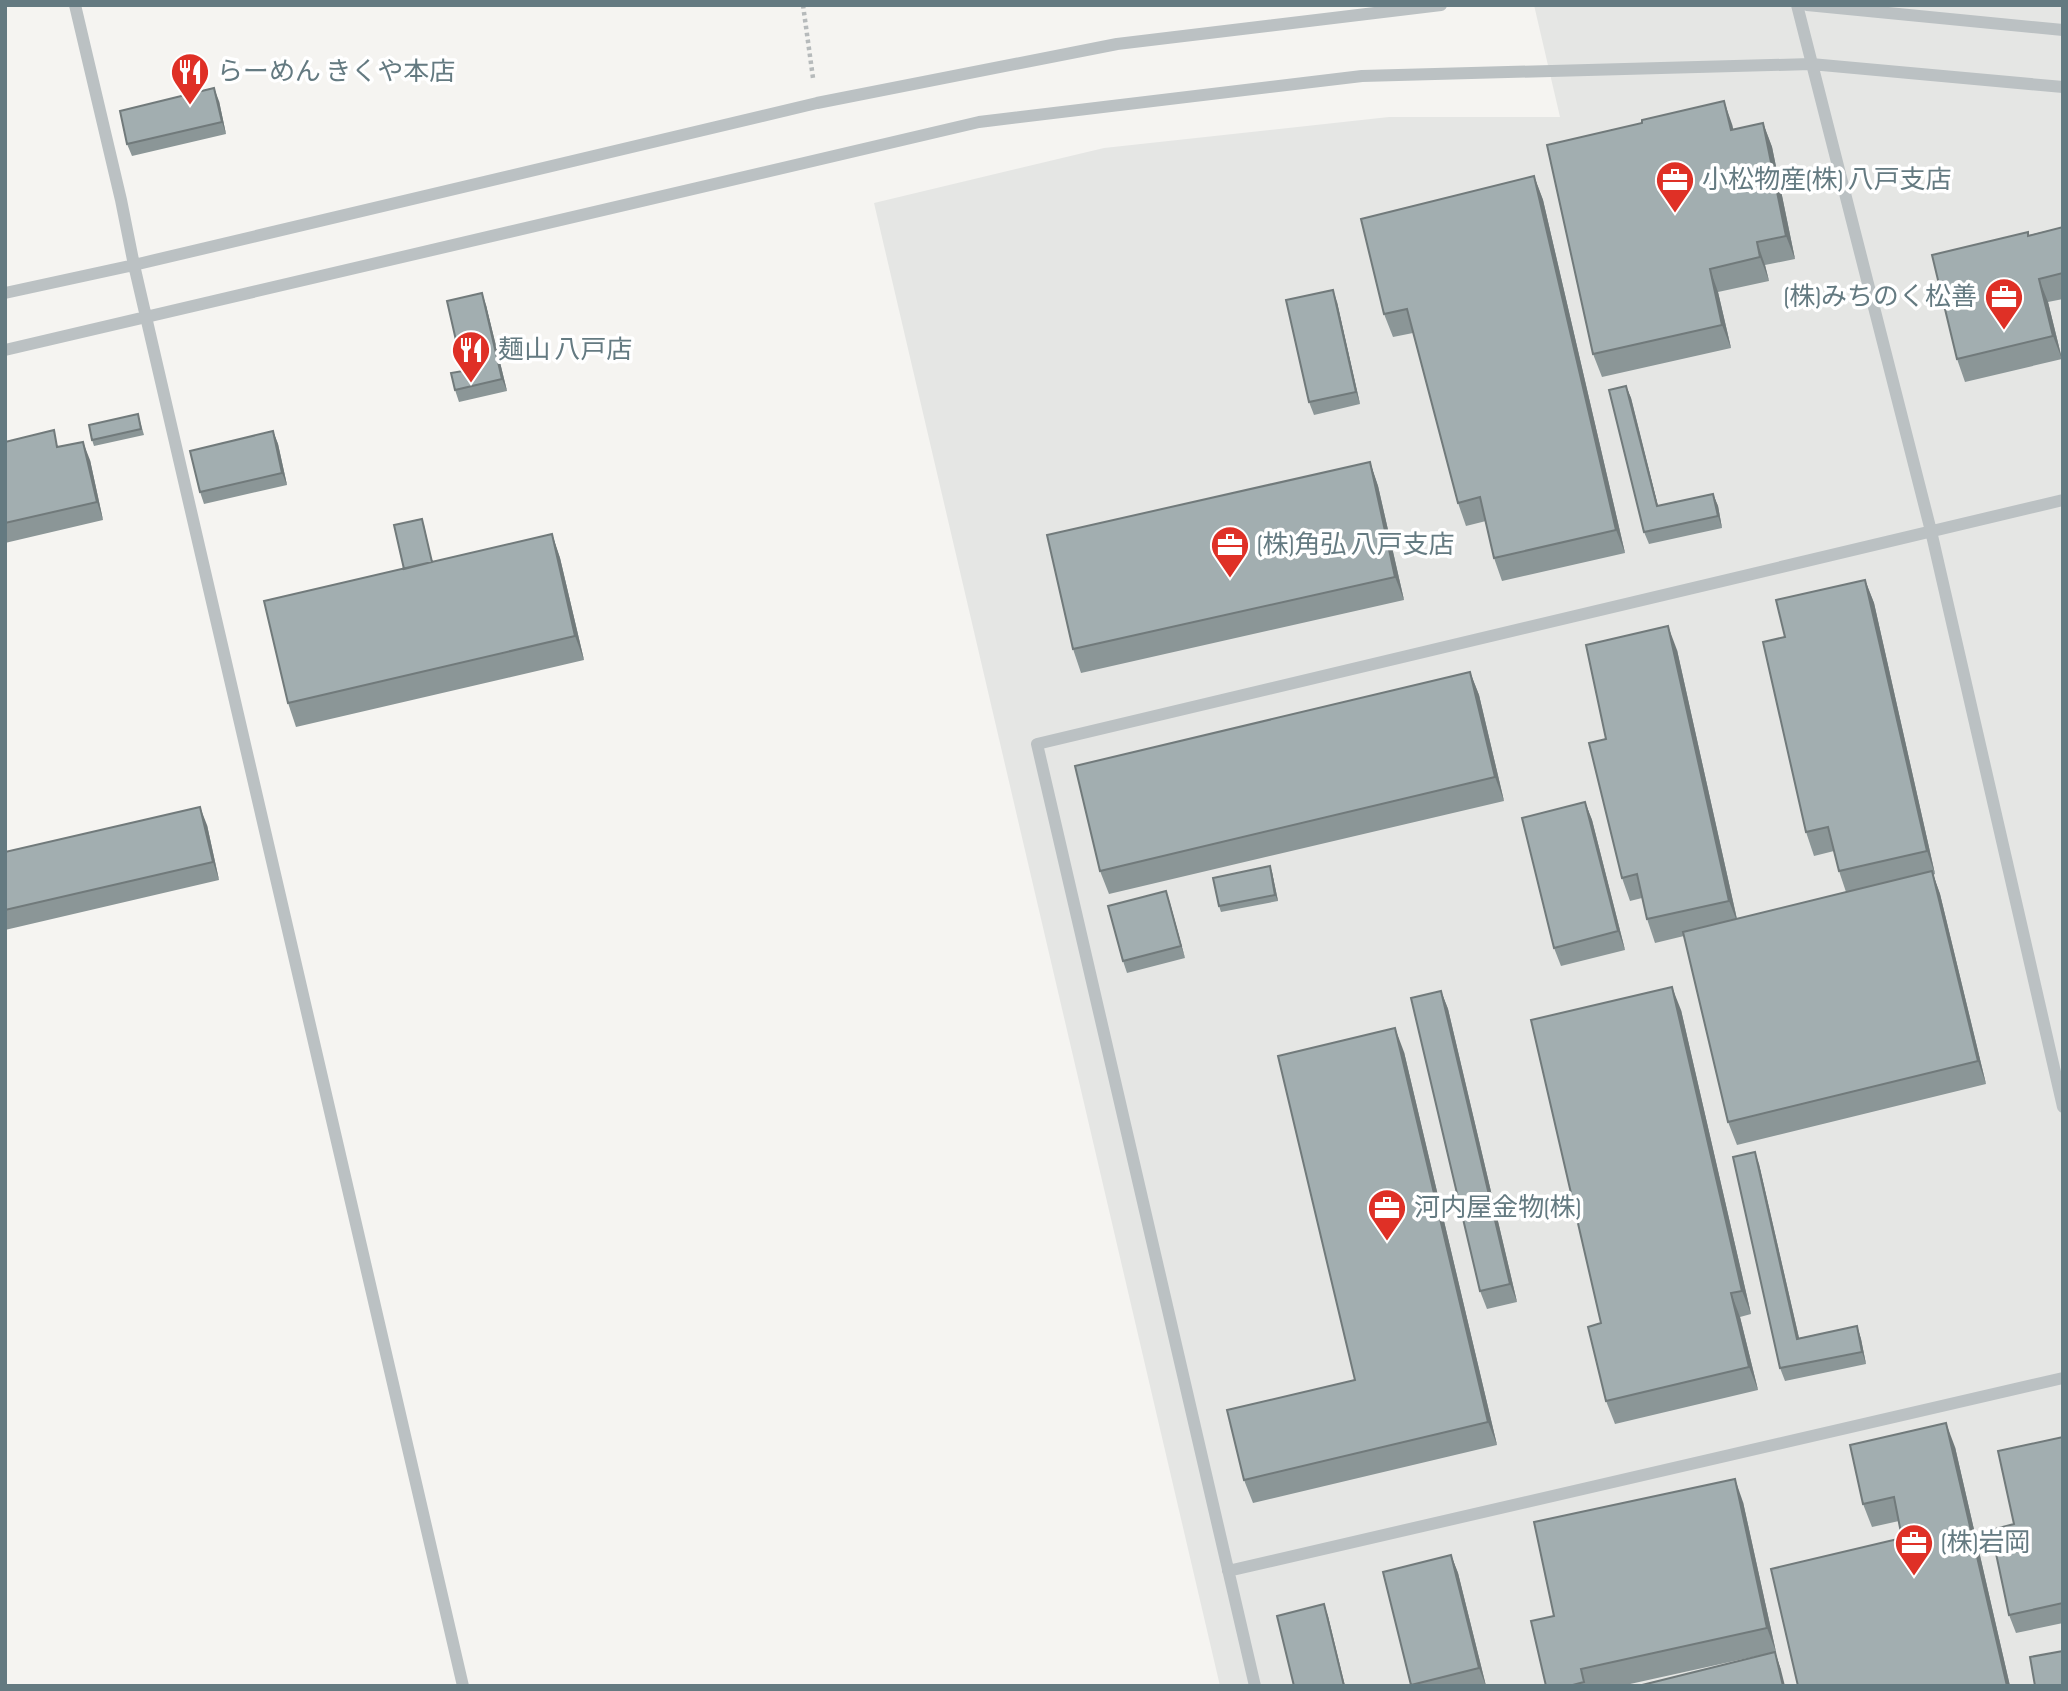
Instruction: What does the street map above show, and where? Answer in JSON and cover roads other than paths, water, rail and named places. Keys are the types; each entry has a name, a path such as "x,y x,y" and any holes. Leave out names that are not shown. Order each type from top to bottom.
{"street":[{"path":"75,5 463,1686"},
{"path":"5,293 134,265 817,103 1117,44 1441,5"},
{"path":"1797,5 1931,531 2063,1107"},
{"path":"1807,5 2063,30"},
{"path":"5,350 979,122 1362,76 1811,64 2063,88"},
{"path":"1255,1686 1037,744 2063,500"},
{"path":"1228,1571 2063,1378"}],"place":[{"name":"らーめん きくや本店","path":"190,106"},
{"name":"小松物産(株) 八戸支店","path":"1675,214"},
{"name":"(株)みちのく松善","path":"2004,331"},
{"name":"麺山 八戸店","path":"471,384"},
{"name":"(株)角弘 八戸支店","path":"1230,579"},
{"name":"河内屋金物(株)","path":"1387,1242"},
{"name":"(株)岩岡","path":"1914,1577"}]}
